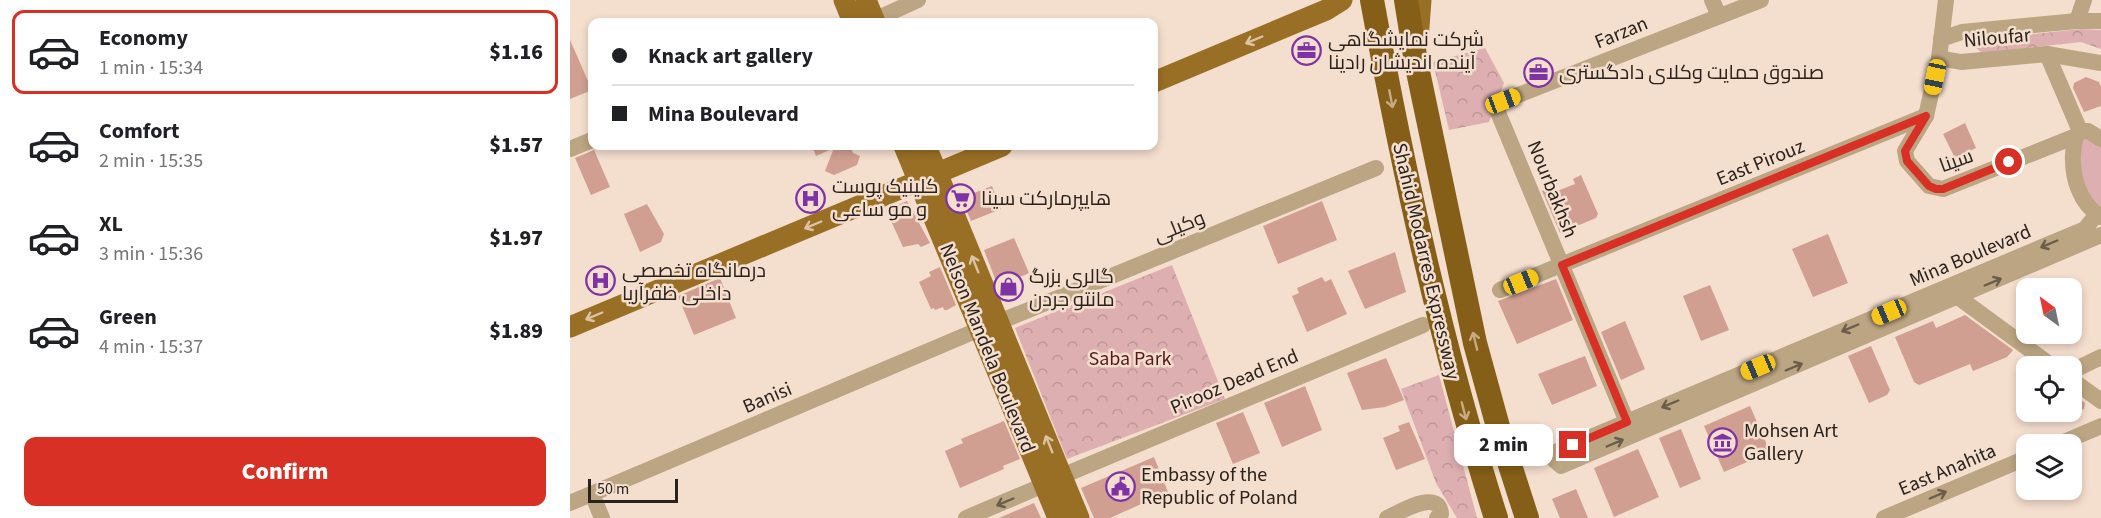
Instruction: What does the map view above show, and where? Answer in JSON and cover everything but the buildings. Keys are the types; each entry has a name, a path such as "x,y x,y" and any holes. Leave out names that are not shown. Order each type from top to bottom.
{"highway":[{"name":"Shahid Modarres Expressway","path":"1372,0 1418,234 1472,441 1496,518"},
{"name":"Shahid Modarres Expressway","path":"1406,0 1416,62 1475,343 1500,434 1527,518"}],"main road":[{"path":"844,0 864,18"},
{"path":"866,0 868,18"},
{"path":"1158,80 1326,10 1342,0"},
{"path":"1416,62 1421,0"},
{"name":"Nelson Mandela Boulevard","path":"907,150 928,177 1053,481 1079,518"},
{"name":"Nelson Mandela Boulevard","path":"926,150 928,177"},
{"path":"570,327 992,150"},
{"name":"Nelson Mandela Boulevard","path":"1053,481 1058,518"}],"street":[{"path":"877,18 918,0"},
{"path":"1712,0 1719,16"},
{"name":"Farzan","path":"1498,105 1503,101 1761,0"},
{"path":"1926,116 1939,58 1946,0"},
{"path":"2077,21 2084,0"},
{"path":"1941,39 1962,32 2077,21 2101,21"},
{"path":"2047,54 2101,63"},
{"name":"Niloufar","path":"1939,58 1961,62 2047,54 2089,132 2073,171 2075,183 2081,194 2099,215"},
{"name":"Nourbakhsh","path":"1498,105 1497,110 1627,422"},
{"name":"سینا","path":"1926,116 1905,151 1905,156 1929,186 1936,189 1943,189 2089,132"},
{"name":"East Pirouz","path":"1500,290 1926,116"},
{"path":"570,149 588,142"},
{"name":"وكيلی","path":"989,326 1376,168"},
{"name":"Mina Boulevard","path":"2099,215 2085,229 1627,422 1558,459 1958,297 2101,235"},
{"path":"1958,297 2038,356"},
{"name":"Pirooz Dead End","path":"966,518 1423,325"},
{"name":"Banisi","path":"570,503 989,326"},
{"path":"2082,366 2101,357"},
{"path":"2082,388 2101,402"},
{"path":"2082,434 2101,426"},
{"name":"East Anahita","path":"1884,518 2016,462"},
{"path":"592,494 602,518"},
{"path":"1387,518 1433,501 1440,508 1441,514 1437,518"}],"green space":[{"path":"2081,29 2101,30 2101,49 2081,42 1982,53 1969,41"},
{"path":"1485,48 1504,83 1489,122 1449,130 1433,62"},
{"path":"2082,135 2101,144 2101,212 2079,181"},
{"name":"Saba Park","path":"1172,265 1225,399 1067,459 1015,328"},
{"path":"1439,375 1477,518 1457,518 1436,483 1401,389"}],"place":[{"name":"شرکت نمایشگاهی آینده اندیشان رادینا","path":"1307,50"},
{"name":"صندوق حمایت وکلای دادگستری","path":"1538,72"},
{"name":"کلینیک پوست و مو ساعی","path":"811,198"},
{"name":"هایپرمارکت سینا","path":"960,198"},
{"name":"درمانگاه تخصصی داخلی ظفرآریا","path":"601,281"},
{"name":"گالری بزرگ مانتو جردن","path":"1008,287"},
{"name":"Mohsen Art Gallery","path":"1723,442"},
{"name":"Embassy of the Republic of Poland","path":"1120,486"}],"route":[{"path":"1573,445 1627,422 1562,265 1926,116 1905,151 1905,156 1929,186 1943,189 2009,162"}]}
